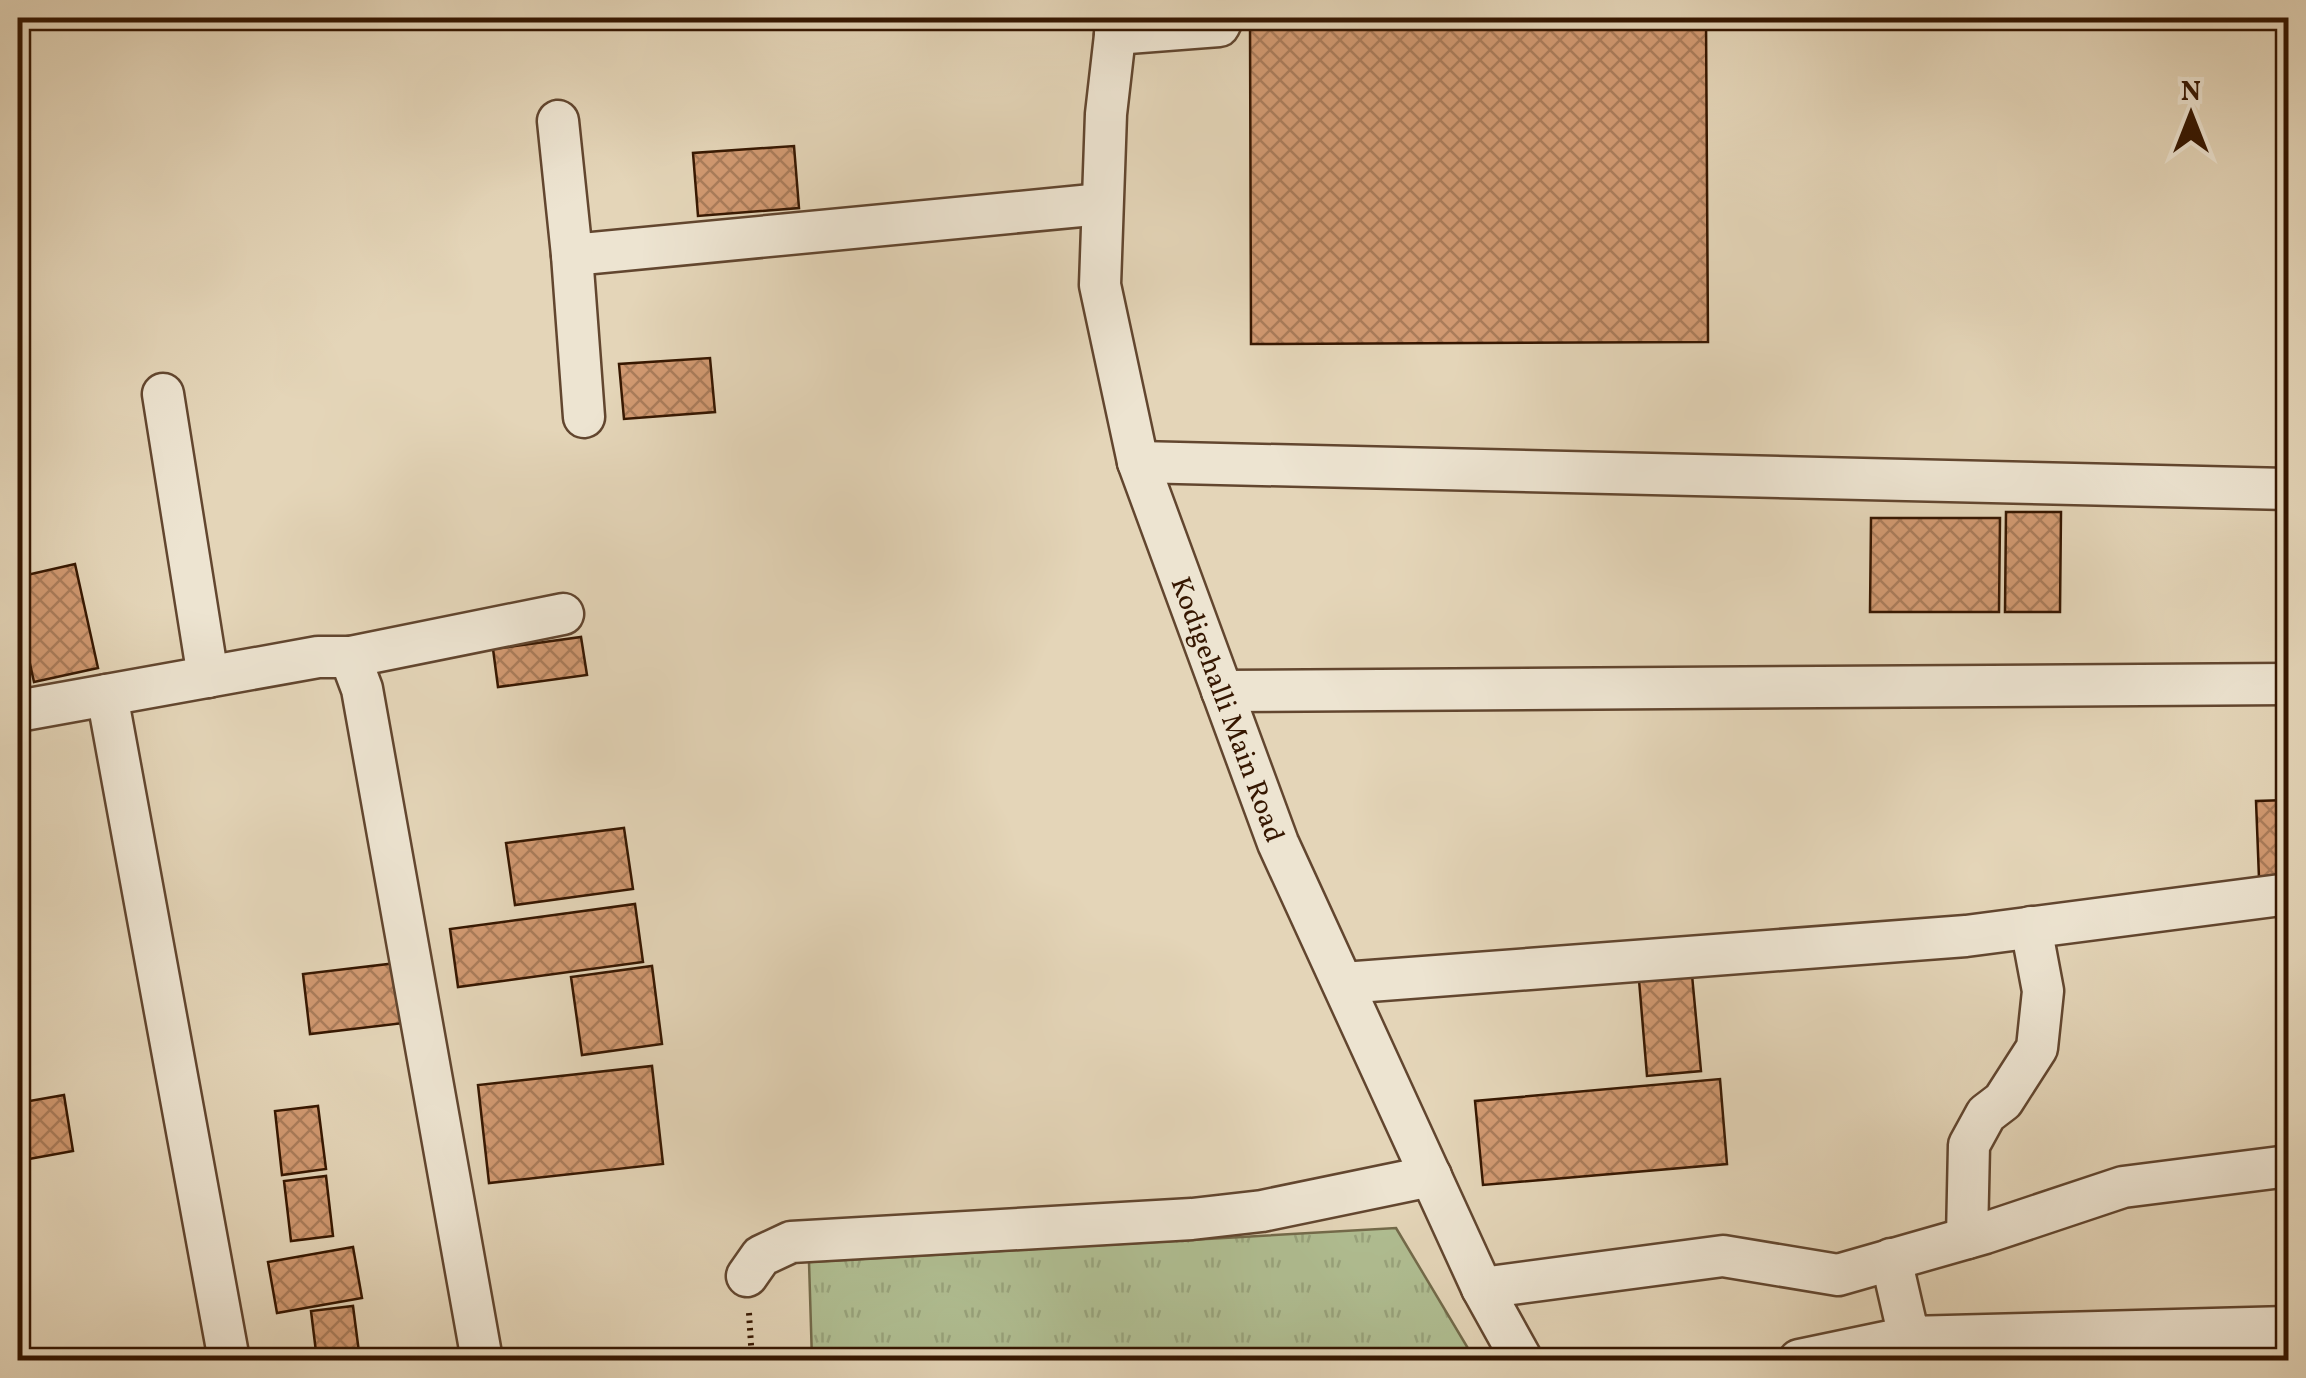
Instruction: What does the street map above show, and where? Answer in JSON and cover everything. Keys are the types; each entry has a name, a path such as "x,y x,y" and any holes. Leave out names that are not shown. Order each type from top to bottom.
{"street":[{"path":"1116,26 1220,26 1223,18"},
{"name":"Kodigehalli Main Road","path":"1116,26 1106,114 1100,285 1138,462 1278,843 1482,1288 1522,1360"},
{"path":"558,121 584,417"},
{"path":"572,255 1102,204"},
{"path":"163,394 208,676"},
{"path":"1138,462 2288,489"},
{"path":"18,711 318,656 350,656 564,614"},
{"path":"350,656 362,689 482,1360"},
{"path":"1222,690 2288,684"},
{"path":"107,695 229,1360"},
{"path":"1342,983 1966,936 2288,894"},
{"path":"1966,1238 1970,1146 1986,1114 2003,1100 2037,1048 2043,991 2031,927"},
{"path":"1482,1288 1723,1256 1838,1274 2123,1187 2288,1166"},
{"path":"747,1276 761,1256 791,1242 1227,1215 1431,1176"},
{"path":"1891,1260 1909,1337"},
{"path":"1799,1360 1909,1337 2224,1345 2288,1327"}],"path":[{"path":"747,1276 752,1360"}],"green space":[{"path":"1396,1228 1475,1360 812,1360 809,1262"}],"building":[{"path":"1250,18 1706,18 1708,342 1251,344"},
{"path":"794,146 799,208 698,216 693,153"},
{"path":"710,358 715,412 624,419 619,364"},
{"path":"2006,512 2061,512 2060,612 2005,612"},
{"path":"1871,518 2000,518 1999,612 1870,612"},
{"path":"75,564 98,668 34,682 18,610 18,577"},
{"path":"581,637 587,675 498,687 493,649"},
{"path":"2288,800 2288,877 2259,878 2256,801"},
{"path":"624,828 633,889 515,905 506,843"},
{"path":"635,904 643,962 458,987 450,929"},
{"path":"397,963 404,1023 310,1034 303,974"},
{"path":"652,966 662,1044 582,1055 571,977"},
{"path":"1692,975 1701,1071 1647,1076 1639,980"},
{"path":"652,1066 663,1164 489,1183 478,1085"},
{"path":"1720,1079 1727,1164 1483,1185 1475,1101"},
{"path":"64,1095 73,1151 18,1161 18,1103"},
{"path":"318,1106 326,1169 282,1175 275,1111"},
{"path":"326,1176 333,1236 291,1241 284,1181"},
{"path":"353,1247 362,1298 277,1313 268,1262"},
{"path":"353,1306 360,1360 317,1360 311,1311"}]}
